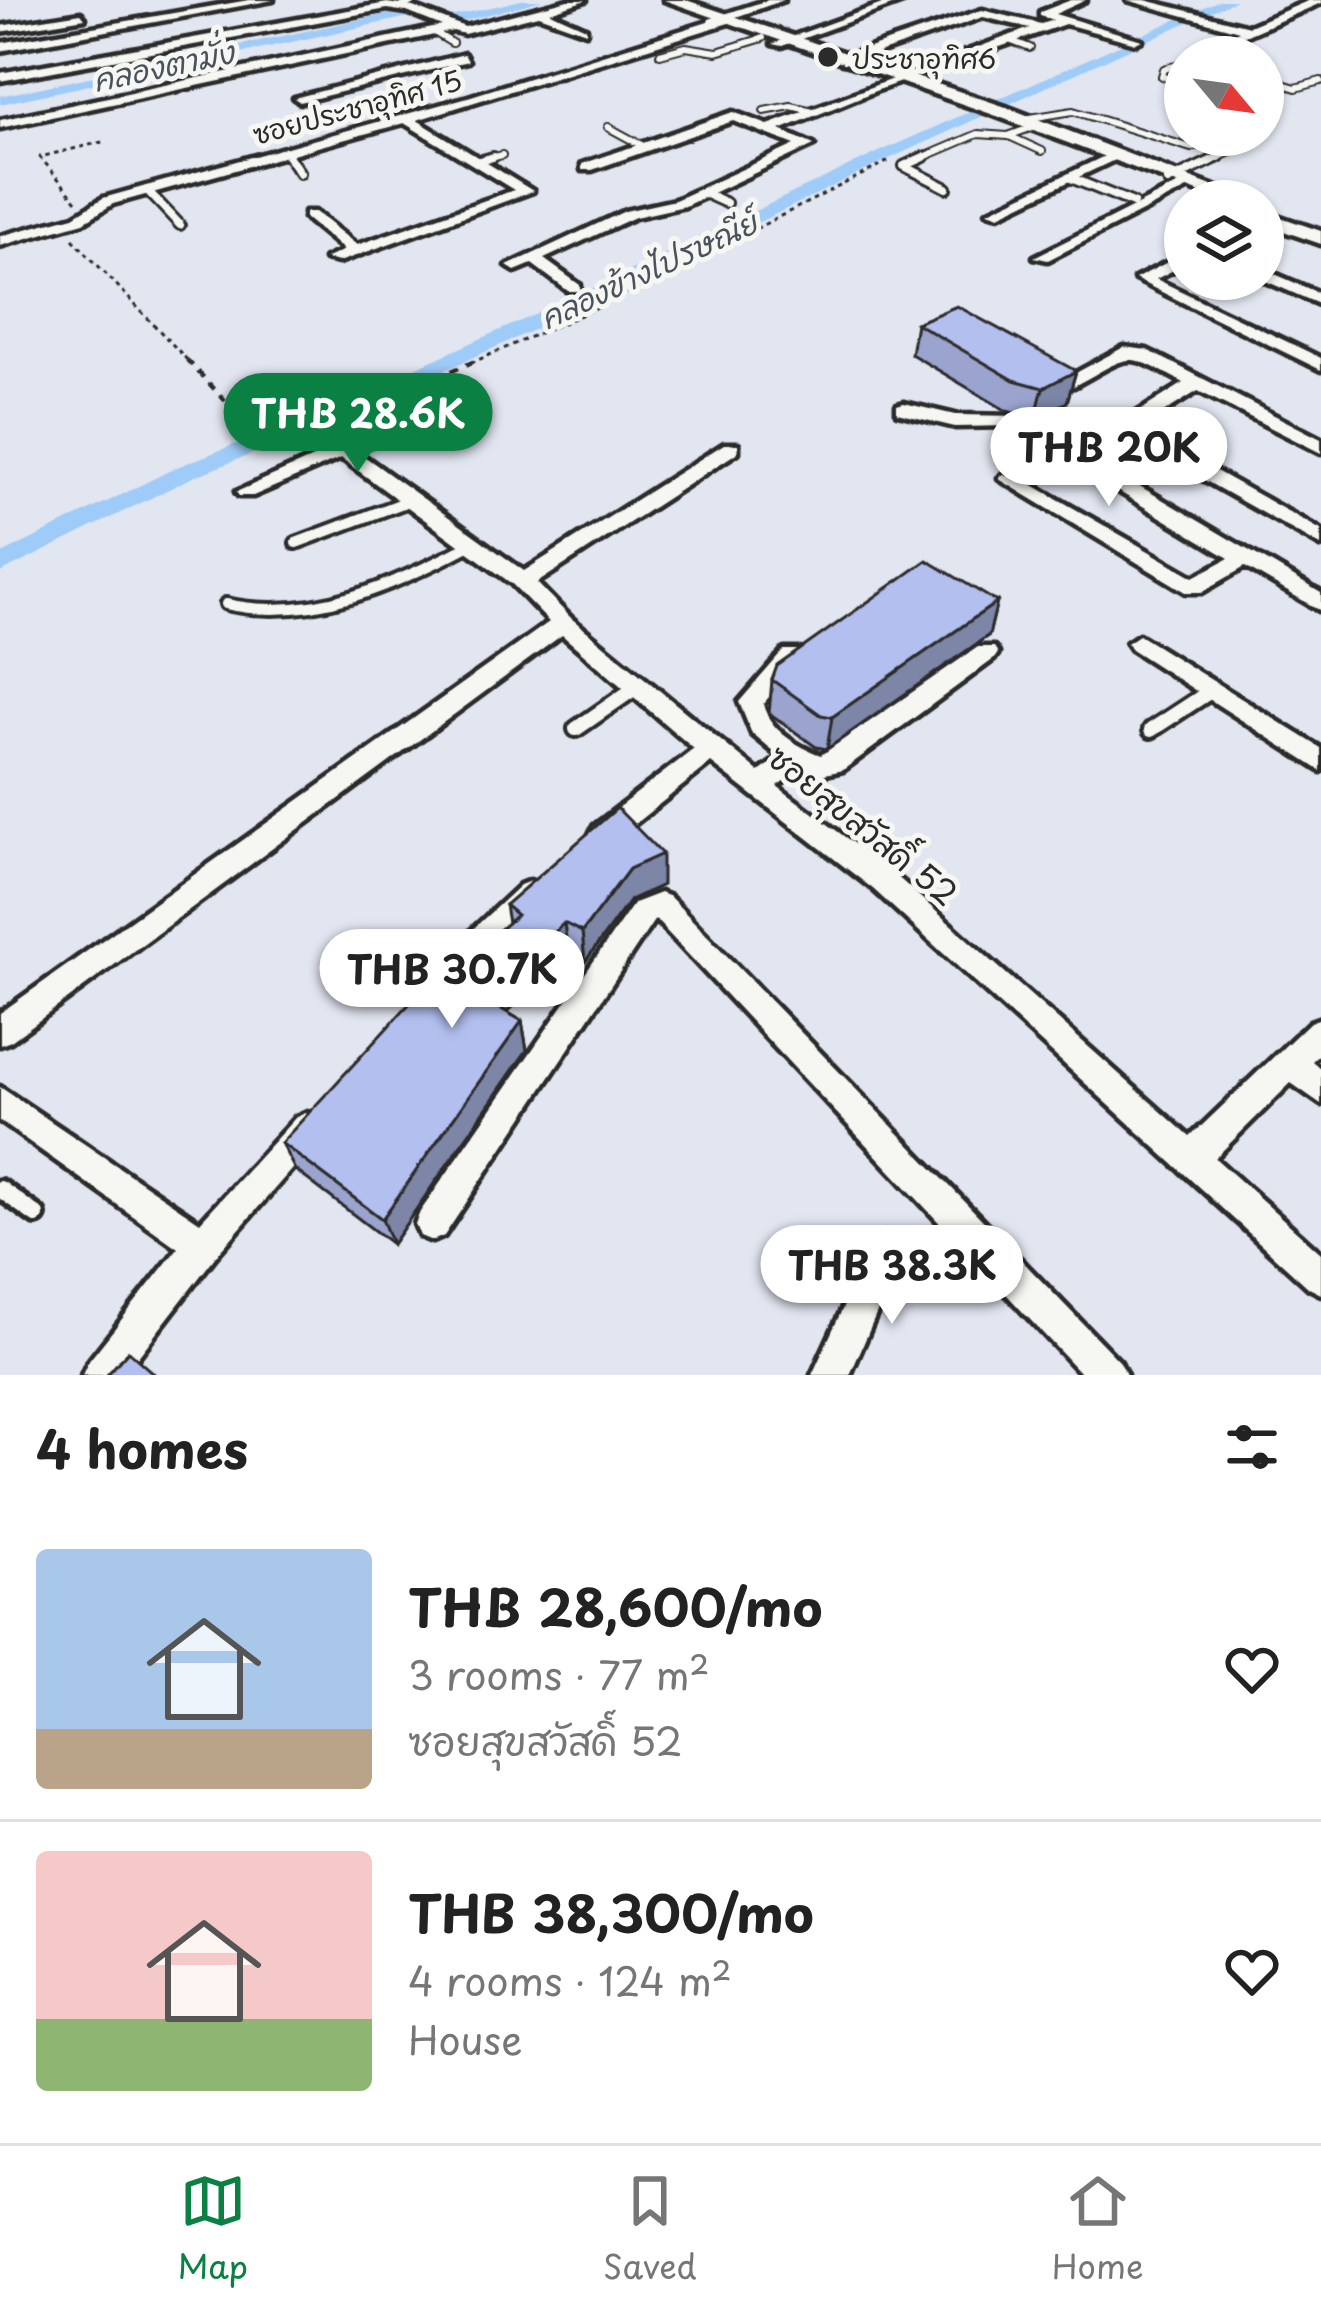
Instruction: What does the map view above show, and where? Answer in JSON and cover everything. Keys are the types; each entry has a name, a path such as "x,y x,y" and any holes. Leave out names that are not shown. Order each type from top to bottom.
{"main road":[{"path":"652,0 720,20"},
{"path":"671,0 1175,180"},
{"path":"776,41 896,79"},
{"path":"1284,222 1321,234"}],"street":[{"path":"178,0 170,2 208,39"},
{"path":"0,47 268,0"},
{"path":"340,0 357,11"},
{"path":"0,124 434,32 451,36 581,0"},
{"name":"ซอยประชาอุทิศ 15","path":"0,241 60,224 147,190 461,103 779,0"},
{"path":"776,41 900,0"},
{"path":"996,0 1043,21"},
{"path":"772,128 1009,40 1081,0"},
{"path":"1132,0 1250,30"},
{"path":"1182,11 1204,0"},
{"path":"1236,36 1319,0"},
{"path":"0,56 6,76 357,11 411,7 451,36"},
{"path":"1102,30 1158,7"},
{"path":"539,11 582,30"},
{"path":"846,60 982,13 1064,20 1136,40"},
{"path":"0,29 92,14"},
{"path":"108,28 133,53"},
{"path":"301,98 464,58"},
{"path":"410,72 427,82"},
{"path":"444,93 461,103"},
{"path":"515,266 630,214 668,207 806,149 804,143 772,128 725,117 587,167"},
{"path":"333,259 414,226 526,191 405,118"},
{"path":"994,212 1115,157"},
{"path":"1042,257 1164,191"},
{"path":"310,215 355,251"},
{"path":"533,258 574,288"},
{"path":"1164,268 1143,279 1164,289"},
{"path":"1284,283 1321,300"},
{"path":"1187,300 1321,364"},
{"path":"1069,382 1124,352 1141,354 1321,447"},
{"path":"1197,383 1126,428 1321,539"},
{"path":"246,492 446,405"},
{"path":"904,409 955,421 1014,420 1321,603"},
{"path":"523,582 731,448"},
{"name":"ซอยสุขสวัสดิ์ 52","path":"344,451 523,582 563,623 711,749 883,881 1321,1276"},
{"path":"1010,479 1194,587 1245,558"},
{"path":"0,1031 563,623"},
{"path":"816,639 790,658 751,702 755,723 798,758 821,765 834,763 986,653"},
{"path":"1139,643 1321,761"},
{"path":"583,849 711,749"},
{"path":"761,784 798,758"},
{"path":"430,988 551,875"},
{"path":"432,1224 644,911 660,905 1107,1375"},
{"path":"1191,1159 1321,1032"},
{"path":"1291,1063 1321,1089"},
{"path":"0,1102 203,1245"},
{"path":"101,1375 203,1245 324,1108"},
{"path":"831,1375 887,1250"}],"lane":[{"path":"1009,40 1030,48"},
{"path":"660,54 686,46 717,52 776,41"},
{"path":"1284,84 1296,88 1321,81"},
{"path":"764,111 791,106 813,111"},
{"path":"1008,136 1027,124 1081,113 1164,139"},
{"path":"608,128 643,146"},
{"path":"947,188 904,166 978,134 1008,136 1042,151"},
{"path":"284,151 300,173"},
{"path":"478,161 502,155"},
{"path":"1184,180 1228,156"},
{"path":"1071,178 1132,203"},
{"path":"147,190 180,225"},
{"path":"704,193 726,203"},
{"path":"296,543 408,501"},
{"path":"226,604 273,612 304,606 423,571 470,544"},
{"path":"576,729 638,686"},
{"path":"1151,730 1212,691"},
{"path":"0,1189 36,1215"}],"path":[{"path":"96,207 82,207 40,157 106,141"},
{"path":"60,224 272,450 615,300 888,161"}],"building":[{"path":"957,306 1076,371 1043,388 1014,380 916,323"},
{"path":"927,560 997,602 832,717 821,715 772,680 777,666"},
{"path":"617,808 662,854 629,869 582,932 564,923 484,999 522,1021 382,1219 281,1143 469,939 482,945 517,915 505,905"},
{"path":"128,1351 155,1375 107,1375"}],"waterway":[{"name":"คลองตามั่ง","path":"0,100 419,11 449,21 536,0"},
{"name":"คลองข้างไปรษณีย์","path":"0,565 185,472 308,424 575,304 885,155 1230,0"}],"place":[{"name":"ประชาอุทิศ6","path":"828,57"}]}
